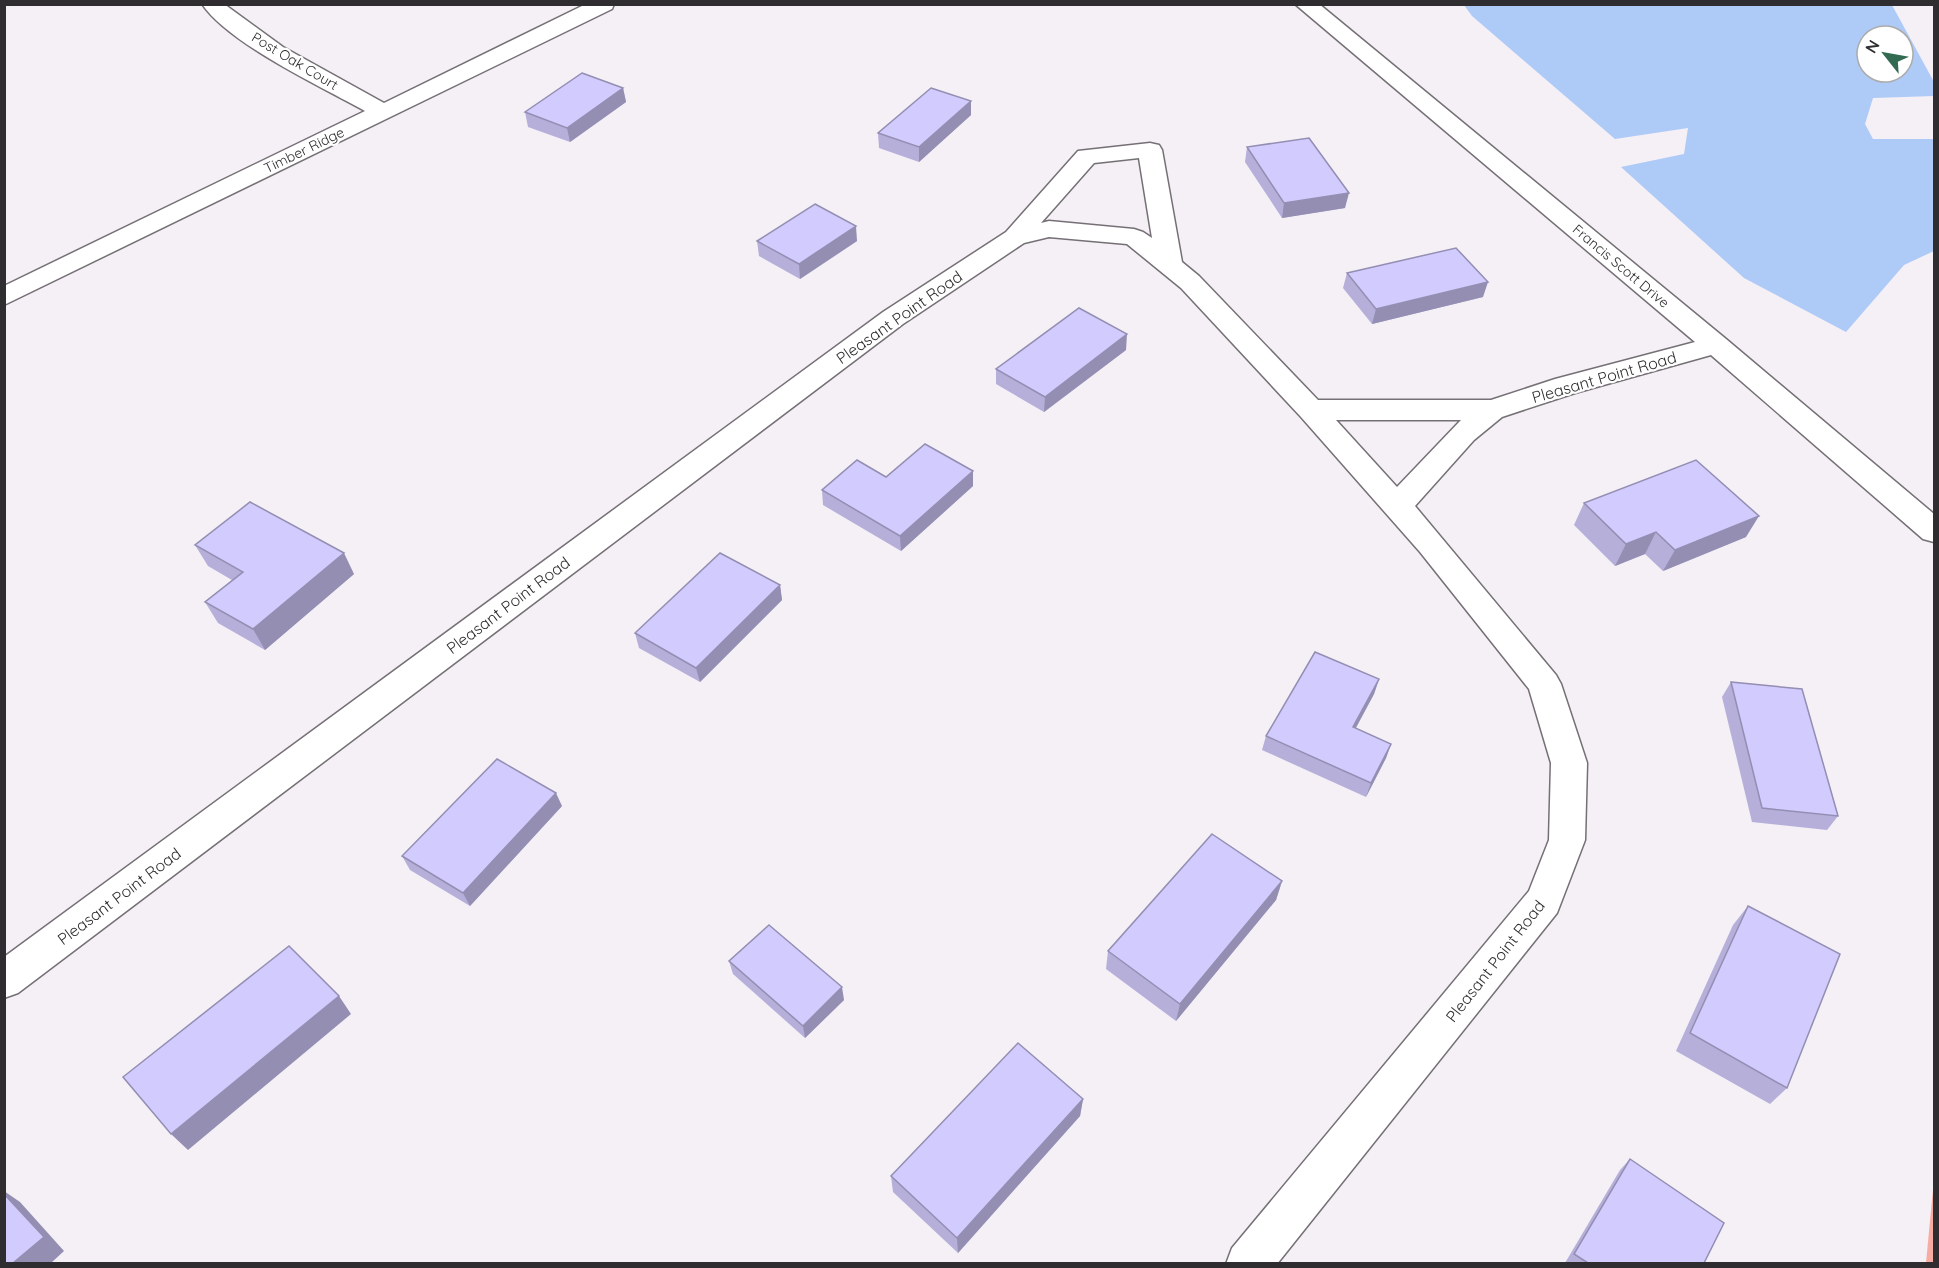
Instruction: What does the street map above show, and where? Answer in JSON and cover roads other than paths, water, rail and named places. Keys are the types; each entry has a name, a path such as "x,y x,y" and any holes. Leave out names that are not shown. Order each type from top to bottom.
{"street":[{"name":"Post Oak Court","path":"212,4 220,14 275,52 382,111"},
{"name":"Timber Ridge","path":"4,297 604,4"},
{"name":"Francis Scott Drive","path":"1305,4 1716,345 1935,531"},
{"name":"Pleasant Point Road","path":"4,980 884,325 1015,237 1087,156 1150,150 1169,266"},
{"name":"Pleasant Point Road","path":"1015,237 1049,230 1134,237 1199,291 1397,506 1544,684 1569,763 1567,840 1544,901 1248,1263"},
{"name":"Pleasant Point Road","path":"1311,410 1492,410 1564,386 1716,345"},
{"name":"Pleasant Point Road","path":"1397,506 1457,440 1492,410"}],"water":[{"path":"1464,5 1892,5 1902,24 1855,24 1855,84 1915,84 1915,47 1934,82 1934,96 1873,98 1865,124 1873,139 1934,139 1934,251 1904,265 1846,332 1744,278 1621,167 1684,154 1688,128 1615,139 1472,16"}]}
